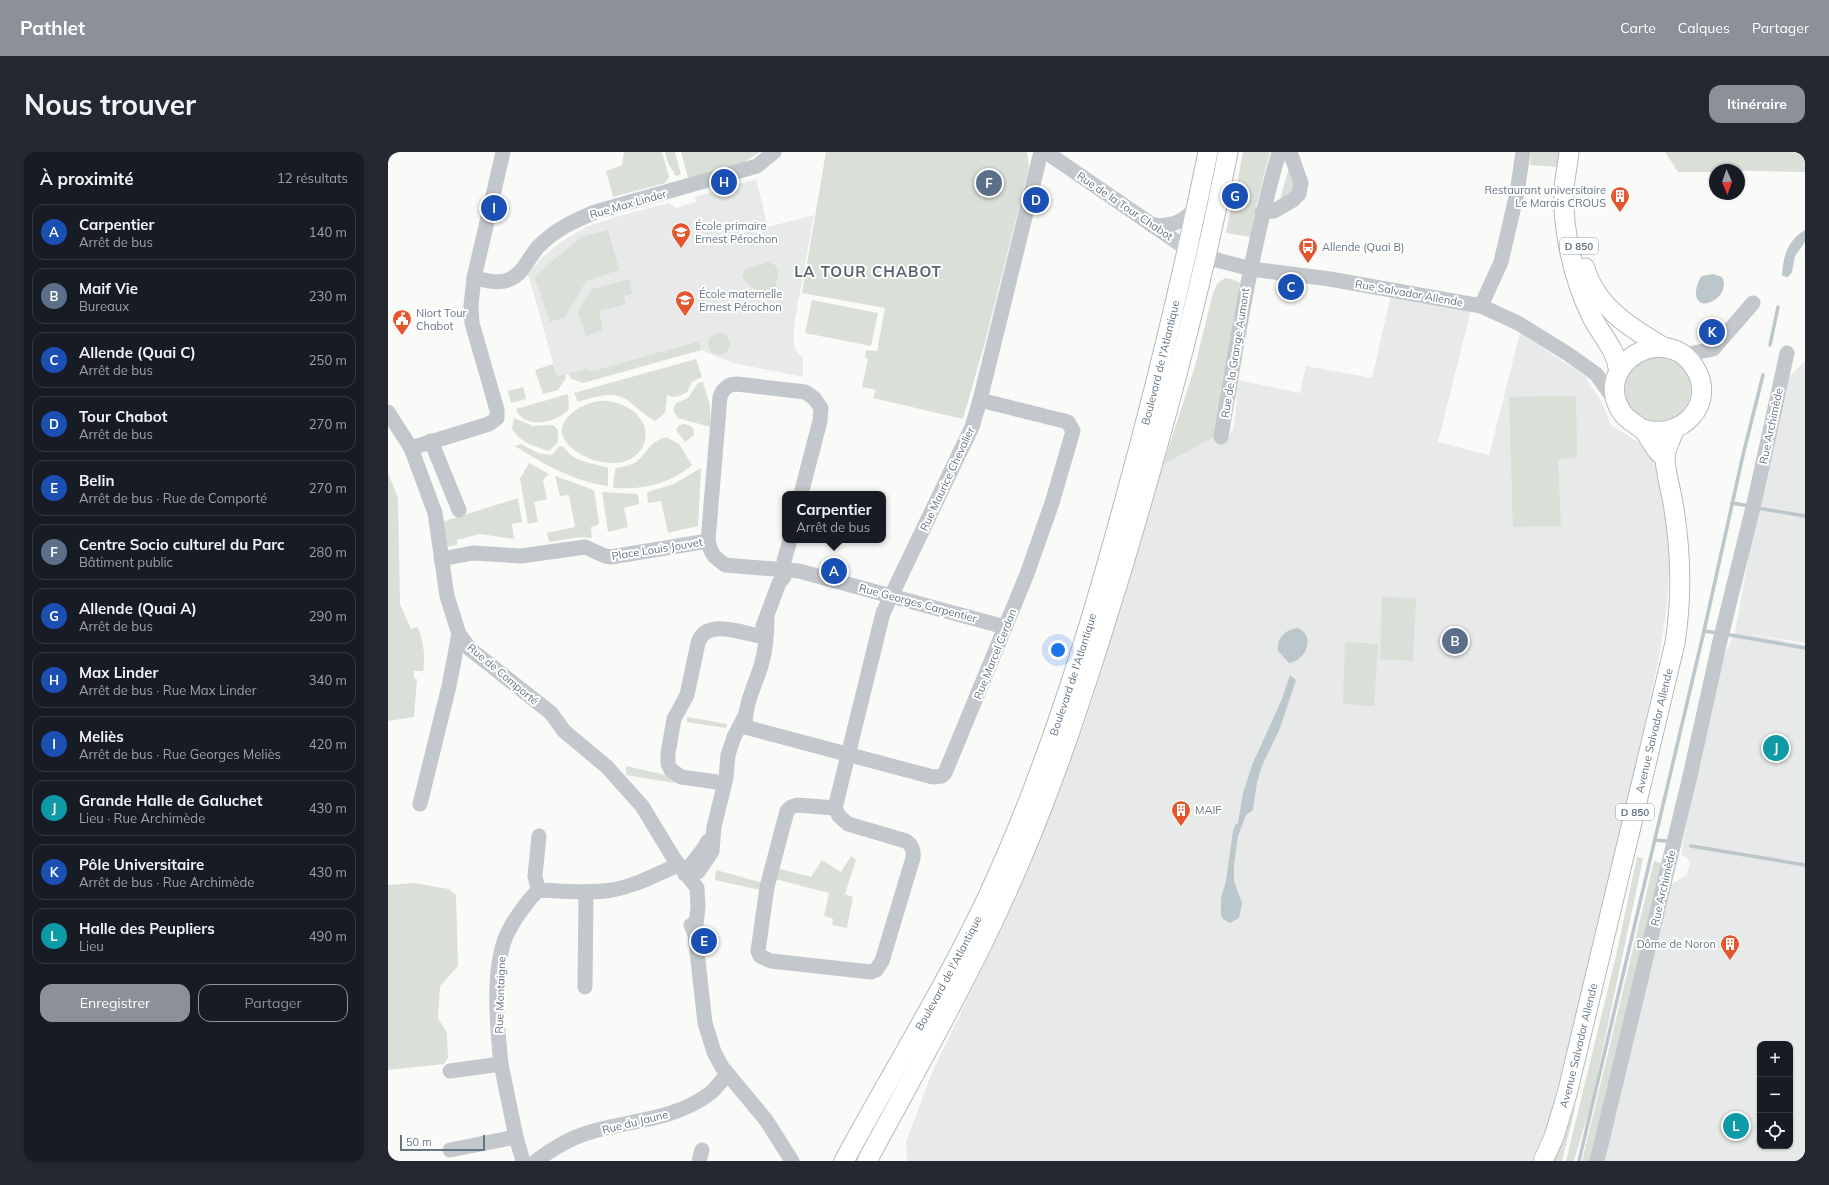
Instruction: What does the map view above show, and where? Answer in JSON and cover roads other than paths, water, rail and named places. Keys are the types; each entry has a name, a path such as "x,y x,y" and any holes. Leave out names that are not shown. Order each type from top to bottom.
{"main road":[{"name":"Boulevard de l'Atlantique","path":"842,1159 962,949 992,888 1030,796 1063,705 1107,563 1135,465 1188,249 1208,152"},
{"name":"Boulevard de l'Atlantique","path":"867,1161 977,956 1022,858 1057,766 1095,658 1154,464 1174,392 1206,257 1228,152"},
{"name":"D 850","path":"1568,159 1575,230 1590,282 1605,304 1621,320 1665,348"},
{"name":"D 850","path":"1568,159 1564,188 1565,207 1567,231 1574,264 1590,312 1618,359 1618,374"},
{"path":"1650,348 1665,348 1684,355 1695,367 1700,383 1700,399 1694,414 1675,429 1659,432 1643,430 1630,422 1617,403 1615,390 1618,374 1628,359 1635,354 1650,348"},
{"name":"Avenue Salvador Allende","path":"1543,1161 1554,1137 1567,1094 1675,643 1678,621 1679,568 1674,508 1664,456 1670,437 1675,429"},
{"name":"Avenue Salvador Allende","path":"1643,430 1655,444 1658,451 1664,456"}],"street":[{"path":"411,448 431,440 489,424 497,418 497,410 472,323 471,305 474,278 503,152"},
{"name":"Rue Max Linder","path":"474,278 496,282 511,279 519,272 545,240 579,219 595,212 758,166 774,152"},
{"name":"Rue Maurice Chevalier","path":"835,808 882,617 966,441 980,400 1041,152"},
{"name":"Rue de la Tour Chabot","path":"1046,152 1188,249 1206,257"},
{"name":"Rue de la Grange Aumont","path":"1221,437 1250,268 1262,212 1279,152"},
{"path":"1262,212 1274,211 1293,200 1299,194 1301,183 1290,152"},
{"path":"1481,306 1501,262 1517,193 1523,152"},
{"path":"1152,225 1163,226 1174,224 1189,216 1197,205"},
{"name":"Rue Salvador Allende","path":"1206,257 1250,268 1481,306 1518,323 1544,338 1596,374 1617,403"},
{"path":"1684,355 1713,349 1753,303"},
{"name":"Rue Archimède","path":"1598,1157 1690,776 1719,645 1749,524 1788,353"},
{"name":"Rue Salvador Allende","path":"1596,374 1618,374"},
{"name":"Place Louis Jouvet","path":"784,571 725,565 715,557 711,551 708,541 720,398 725,387 737,384 805,392 814,398 821,408 820,421 803,491"},
{"name":"Rue Marcel Cerdan","path":"745,721 848,754 933,777 942,776 948,770 1027,574 1050,510 1073,431 1068,422 980,400"},
{"name":"Rue de Comporté","path":"388,412 411,448 435,513 447,596 459,634 470,649 551,714 564,731 607,767 642,806 682,869 695,934 708,1034 718,1060 727,1074 755,1104 792,1161"},
{"path":"431,440 459,510"},
{"name":"Place Louis Jouvet","path":"441,558 473,552 521,556 585,547 605,556 611,557 708,541"},
{"path":"753,686 753,664 760,636 776,590 784,577 784,561 789,543"},
{"name":"Rue Georges Carpentier","path":"784,571 799,571 1006,627"},
{"path":"540,836 535,876 538,890 586,893 625,887 682,869 698,872 703,868 712,852 714,827 725,781 737,757 753,686 764,656 767,617"},
{"path":"725,781 681,776 671,770 667,758 674,719 687,695 701,636 710,630 719,629 760,636"},
{"path":"420,804 449,686 459,634"},
{"path":"797,805 835,808 848,824 906,841 913,849 913,858 882,961 876,970 871,972 771,961 760,956 758,951 767,887 787,811 791,807 797,805"},
{"name":"Rue Montaigne","path":"523,1161 516,1137 501,1064 498,1035 499,961 508,931 518,915 538,890"},
{"path":"585,987 586,893"},
{"path":"450,1071 501,1064"},
{"name":"Rue du Jaune","path":"536,1161 562,1144 588,1133 683,1109 708,1094 727,1074"},
{"path":"450,1150 516,1137"},
{"name":"Rue de Comporté","path":"783,1146 802,1161"}],"waterway":[{"path":"1770,345 1778,307"},
{"path":"1579,1161 1704,631 1743,455 1763,375"},
{"path":"1732,503 1749,506"},
{"path":"1757,508 1805,516"},
{"path":"1704,631 1718,633"},
{"path":"1725,634 1805,648"},
{"path":"1655,840 1666,841"},
{"path":"1691,846 1805,865"}],"place":[{"name":"Max Linder","path":"724,182"},
{"name":"Centre Socio culturel du Parc","path":"989,183"},
{"name":"Allende (Quai A)","path":"1235,196"},
{"name":"Tour Chabot","path":"1036,200"},
{"name":"Meliès","path":"494,208"},
{"name":"Restaurant universitaire Le Marais CROUS","path":"1620,213"},
{"name":"École primaire Ernest Pérochon","path":"681,249"},
{"name":"Allende (Quai B)","path":"1308,264"},
{"name":"Allende (Quai C)","path":"1291,287"},
{"name":"École maternelle Ernest Pérochon","path":"685,317"},
{"name":"Pôle Universitaire","path":"1712,332"},
{"name":"Niort Tour Chabot","path":"402,336"},
{"name":"Carpentier","path":"834,571"},
{"name":"Maif Vie","path":"1455,641"},
{"name":"Grande Halle de Galuchet","path":"1776,748"},
{"name":"MAIF","path":"1181,827"},
{"name":"Belin","path":"704,941"},
{"name":"Dôme de Noron","path":"1730,961"},
{"name":"Halle des Peupliers","path":"1736,1126"}],"district":[{"name":"LA TOUR CHABOT","path":"868,271"}]}
